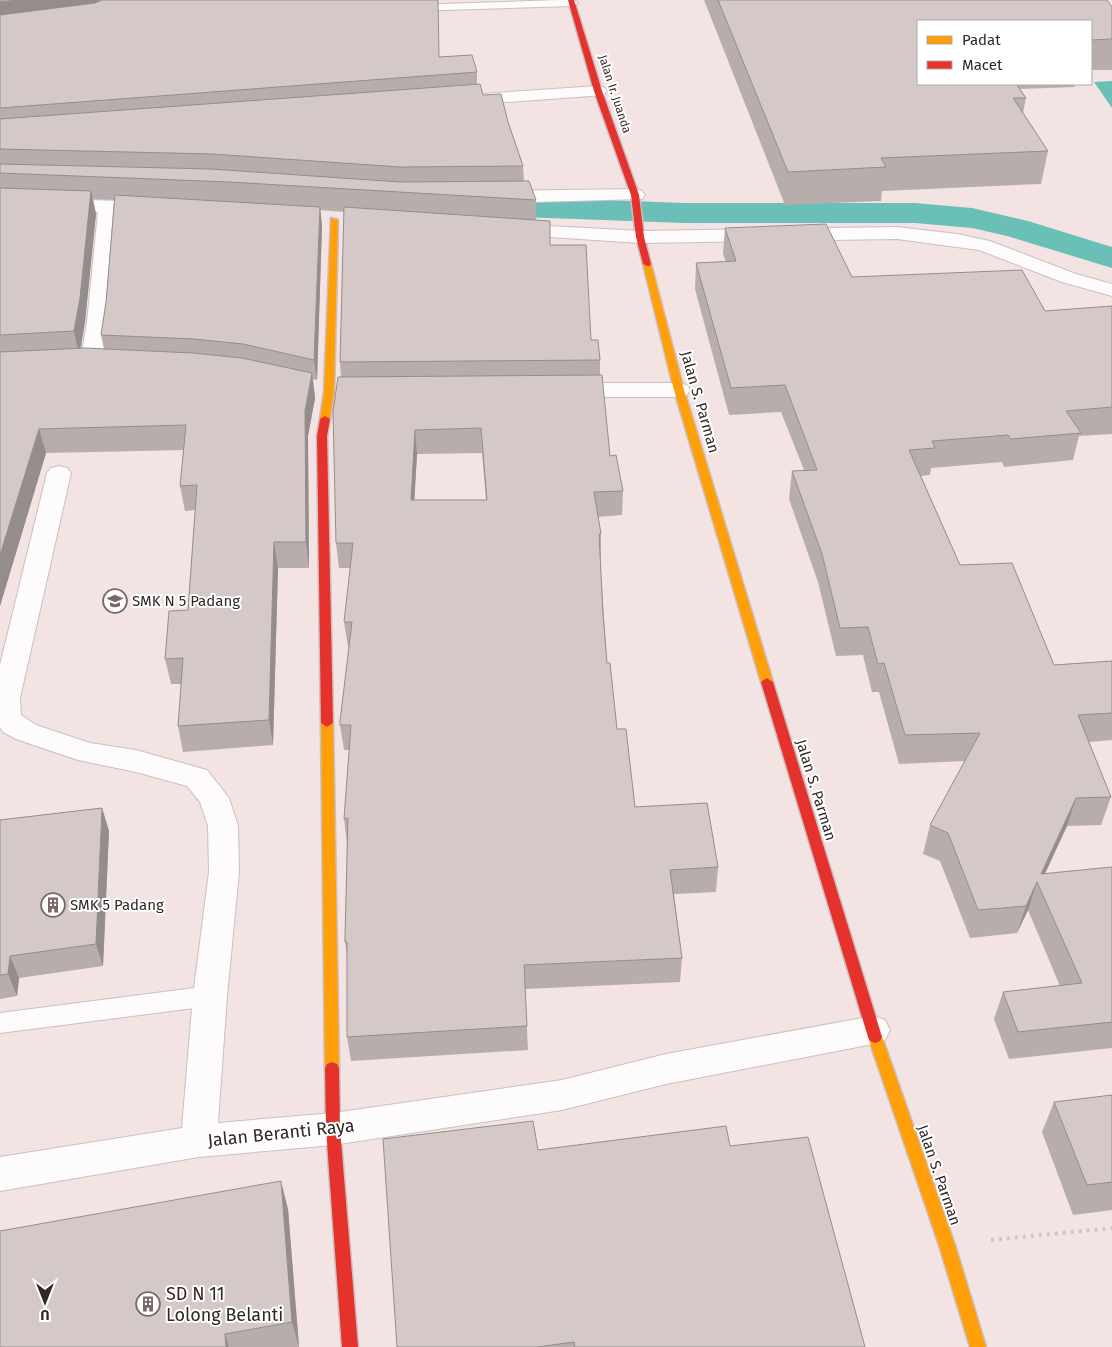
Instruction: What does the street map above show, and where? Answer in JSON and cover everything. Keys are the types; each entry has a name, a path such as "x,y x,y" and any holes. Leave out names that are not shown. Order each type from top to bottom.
{"main road":[{"name":"Jalan Ir. Juanda","path":"572,1 598,91 636,200 640,232"},
{"path":"324,220 329,390 322,436 332,1129 350,1347"},
{"name":"Jalan S. Parman","path":"640,232 679,390 873,1030 947,1245 978,1347"}],"street":[{"path":"445,102 598,91"},
{"path":"482,197 636,200"},
{"path":"0,203 172,209"},
{"path":"91,363 98,322 108,206"},
{"path":"324,220 354,222"},
{"path":"492,229 640,232 897,233 930,236 983,245 1011,254 1069,278 1112,290"},
{"path":"543,391 679,390"},
{"path":"59,473 6,698 7,715 13,725 56,744 88,753 136,761 197,778 214,798 223,826 224,872 210,996 199,1141"},
{"name":"Jalan Beranti Raya","path":"0,1174 199,1141 332,1129 562,1095 666,1069 873,1030"}],"lane":[{"path":"404,8 572,1"},
{"path":"0,1023 210,996"}],"path":[{"path":"947,1245 1112,1228"}],"water":[{"path":"1112,81 1112,108 1094,82"}],"building":[{"path":"0,0 18,0 0,2"},
{"path":"102,0 438,0 439,57 472,55 477,72 0,108 0,15 95,3"},
{"path":"718,0 1107,0 1112,7 1112,39 1092,40 1092,20 917,20 917,85 1017,85 1026,98 1013,98 1048,151 881,158 886,167 788,172"},
{"path":"480,84 483,95 501,94 523,166 400,167 212,154 0,149 0,119"},
{"path":"0,164 211,169 400,182 529,181 536,200 229,182 0,173"},
{"path":"0,188 91,191 80,298 74,331 0,335"},
{"path":"115,195 320,207 314,360 243,344 194,339 101,335 106,302"},
{"path":"344,207 550,221 550,245 586,245 591,340 598,340 600,360 340,362"},
{"path":"826,224 852,277 1022,270 1045,311 1112,306 1112,407 1066,411 1081,433 1011,439 1008,435 932,441 935,448 909,450 960,565 1012,563 1054,665 1112,661 1112,713 1078,715 1111,797 1076,798 1041,874 1112,867 1112,1022 1018,1032 1003,992 1082,983 1037,882 1026,906 978,910 948,833 930,825 980,733 905,735 884,663 878,664 868,627 840,628 822,554 792,471 817,470 785,385 731,388 696,263 736,261 725,228"},
{"path":"85,348 193,353 242,358 312,373 305,411 306,542 274,542 269,720 178,726 183,658 165,659 169,611 188,610 197,485 180,486 186,425 39,429 0,555 0,352"},
{"path":"602,375 610,456 616,455 623,491 594,492 601,534 599,534 603,614 607,663 610,663 617,729 626,729 635,807 707,803 718,867 670,870 682,958 524,965 527,1026 347,1037 347,942 345,942 345,937 348,818 344,819 351,725 340,725 340,721 352,622 344,622 353,543 336,543 333,412 338,377","holes":["481,428 487,500 411,500 415,430"]},
{"name":"SMK 5 Padang","path":"102,808 96,944 10,956 8,974 0,975 0,820"},
{"path":"1112,1095 1112,1182 1087,1185 1054,1102"},
{"path":"533,1121 538,1150 726,1126 730,1146 808,1137 865,1347 575,1347 574,1342 537,1347 397,1347 383,1139"},
{"name":"SD N 11 Lolong Belanti","path":"281,1181 292,1322 225,1334 226,1347 0,1347 0,1231"}],"waterway":[{"path":"470,205 684,213 915,213 972,218 1016,228 1112,258"}],"traffic: slow":[{"path":"325,419 329,392 334,220"},
{"path":"647,264 679,390 767,682"},
{"path":"327,723 332,1068"},
{"path":"875,1037 947,1245 978,1347"}],"traffic: jam":[{"path":"571,0 598,91 635,195 640,237 647,264"},
{"path":"325,419 322,436 327,723"},
{"path":"767,682 875,1037"},
{"path":"332,1068 333,1129 350,1347"}],"place":[{"name":"SMK N 5 Padang","path":"115,601"},
{"name":"SMK 5 Padang","path":"53,905"},
{"name":"SD N 11 Lolong Belanti","path":"148,1304"}]}
